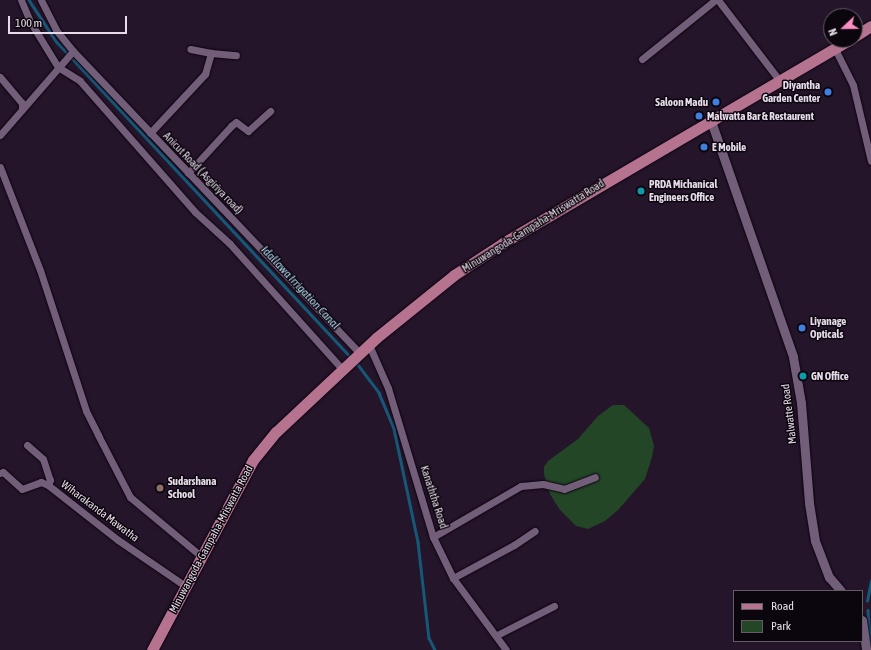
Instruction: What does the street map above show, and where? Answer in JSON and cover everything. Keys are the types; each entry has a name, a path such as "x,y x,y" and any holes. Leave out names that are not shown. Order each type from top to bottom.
{"main road":[{"name":"Minuwangoda-Gampaha-Mriswatta Road","path":"152,650 187,587 252,460 276,432 369,345 409,310 503,242 835,49"}],"street":[{"path":"18,0 58,67 80,82 195,212 230,244 343,370"},
{"path":"21,0 31,23"},
{"name":"Anicut Road ( Asgiriya road)","path":"41,0 70,55 150,133 360,353"},
{"path":"642,59 716,0 764,63 780,81"},
{"path":"190,49 211,53 236,55"},
{"path":"835,49 853,85 871,161"},
{"path":"150,133 205,74 211,53"},
{"path":"0,135 70,55"},
{"path":"0,77 22,103 22,109"},
{"path":"188,173 236,122 248,131 270,111"},
{"name":"Malwatte Road","path":"711,121 793,357 801,403 809,503 815,541 826,572 839,590"},
{"path":"0,167 2,179 40,270 86,411 130,497 202,557"},
{"name":"Kanaththa Road","path":"369,345 388,388 433,537 522,486 543,484 564,489 595,478"},
{"path":"27,445 43,459 50,480 48,485"},
{"name":"Wiharakanda Mawatha","path":"0,473 2,472 22,489 41,482 48,485 118,540 187,587"},
{"path":"453,578 514,545 535,530"},
{"path":"433,537 453,578 497,635 506,650"},
{"path":"497,635 554,606"},
{"path":"863,628 866,650"}],"green space":[{"path":"613,405 624,405 649,428 654,446 652,457 645,479 618,510 605,521 588,529 576,526 560,510 550,494 544,474 544,467 548,461 578,439 598,416"}],"waterway":[{"name":"Idallawa Irrigation Canal","path":"29,0 56,41 351,357"},
{"name":"Idallawa Irrigation Canal","path":"356,362 379,393 394,429 418,542 429,638 435,650"},
{"path":"867,601 871,581"},
{"path":"868,610 871,649"}],"place":[{"name":"Diyantha Garden Center","path":"828,92"},
{"name":"Saloon Madu","path":"716,102"},
{"name":"Malwatta Bar & Restaurent","path":"699,116"},
{"name":"E Mobile","path":"704,147"},
{"name":"PRDA Michanical Engineers Office","path":"641,191"},
{"name":"Liyanage Opticals","path":"802,328"},
{"name":"GN Office","path":"803,376"},
{"name":"Sudarshana School","path":"160,488"}]}
